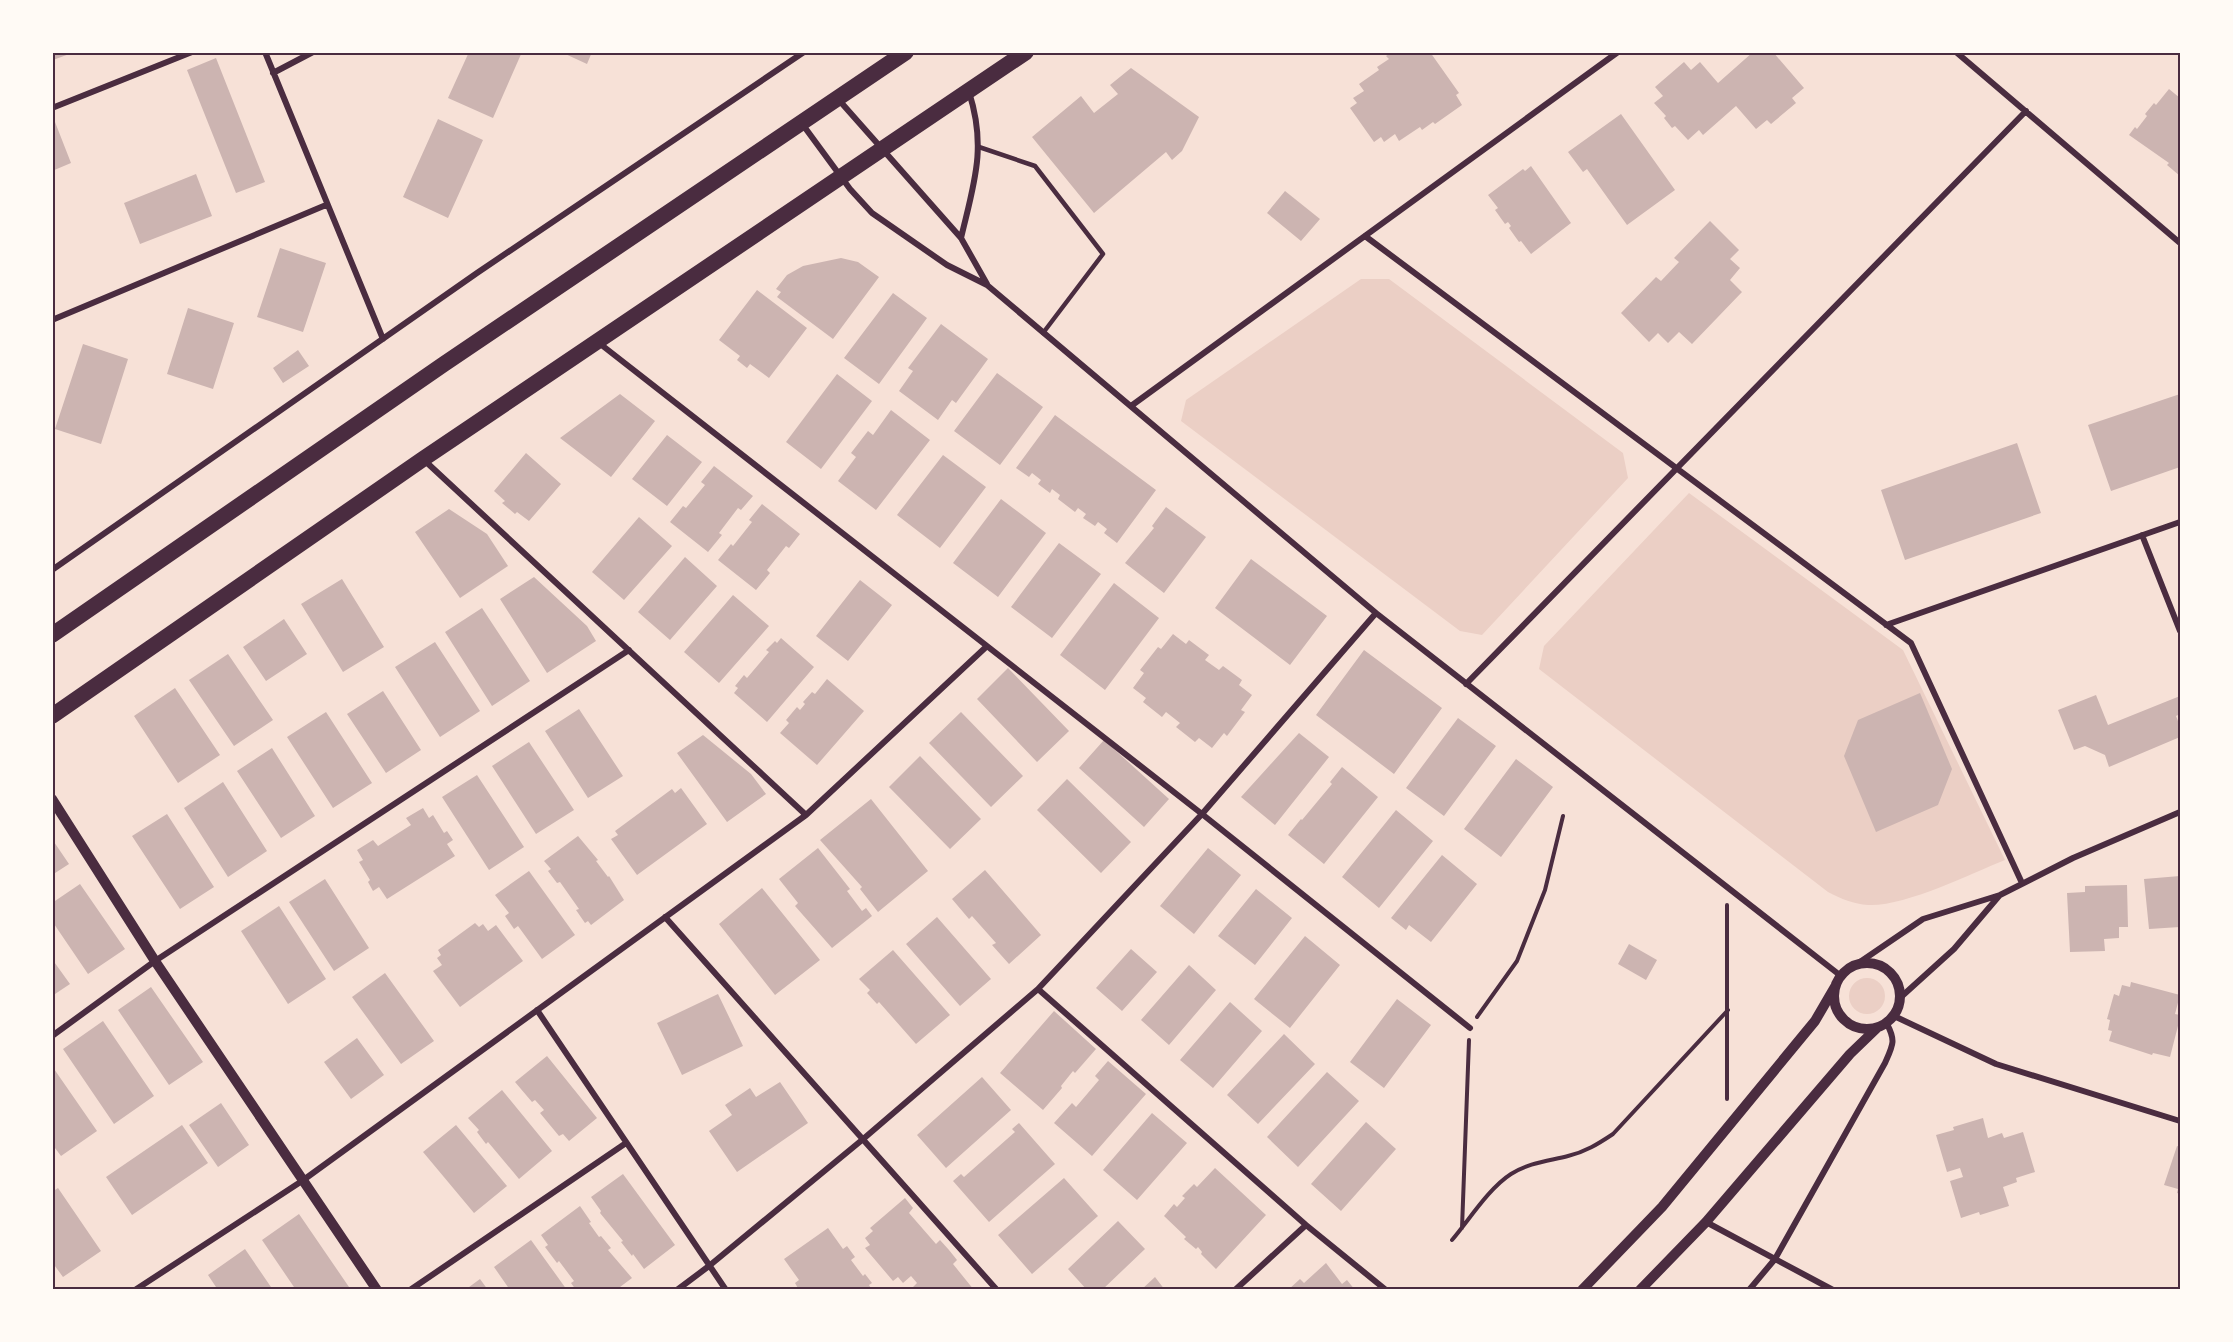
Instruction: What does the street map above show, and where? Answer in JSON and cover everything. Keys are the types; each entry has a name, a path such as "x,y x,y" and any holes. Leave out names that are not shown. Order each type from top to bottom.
{"highway":[{"path":"52,635 444,364 906,52"},
{"path":"52,716 423,459 1026,52"}],"street":[{"path":"52,108 192,52"},
{"path":"265,52 383,339"},
{"path":"273,73 313,52"},
{"path":"52,570 620,175 804,52"},
{"path":"1131,406 1617,52"},
{"path":"1956,52 2181,243"},
{"path":"961,238 978,164 979,147 975,110 969,91"},
{"path":"837,98 961,238 987,285"},
{"path":"1466,684 2026,111"},
{"path":"801,122 842,178 872,213 947,265 987,285 1376,613 1727,889 1838,981"},
{"path":"52,320 326,205"},
{"path":"1365,236 1911,643 2022,883"},
{"path":"599,342 1202,814 1470,1028"},
{"path":"423,459 806,814"},
{"path":"1886,625 2181,522"},
{"path":"2142,535 2181,631"},
{"path":"677,1290 862,1140 1038,989 1202,814 1376,613"},
{"path":"135,1290 302,1181 806,814 986,647"},
{"path":"52,1036 155,962 629,650"},
{"path":"52,799 155,962 377,1290"},
{"path":"1582,1290 1662,1208 1815,1021 1838,981 1848,969 1923,919 2000,895 2073,858 2181,812"},
{"path":"1640,1290 1706,1221 1850,1054 1886,1023 1901,997 1954,949 2000,895"},
{"path":"665,917 997,1290"},
{"path":"1857,964 1878,964 1887,969 1895,977 1901,997"},
{"path":"1838,981 1834,996 1840,1016 1857,1028 1867,1030 1886,1023 1996,1064 2181,1121"},
{"path":"1038,989 1305,1225 1386,1290"},
{"path":"537,1010 726,1290"},
{"path":"1749,1290 1775,1258 1885,1062 1894,1043 1886,1023"},
{"path":"410,1290 626,1143"},
{"path":"1706,1221 1833,1290"},
{"path":"1235,1290 1305,1225"}],"lane":[{"path":"979,147 1035,166 1103,254 1043,333"}],"path":[{"path":"1462,1228 1470,1028 1517,961 1545,890 1563,816"},
{"path":"1727,889 1728,1128"},
{"path":"1452,1240 1494,1189 1510,1174 1529,1165 1570,1156 1593,1148 1613,1134 1728,1010"}],"shaded area":[{"path":"1361,279 1389,279 1623,453 1628,478 1482,635 1460,631 1181,421 1186,400"},
{"path":"1689,493 1903,650 2005,860 1900,901 1868,905 1843,899 1828,892 1539,669 1544,646"},
{"path":"1867,978 1880,983 1885,996 1880,1009 1867,1014 1854,1009 1849,996 1854,983"}],"building":[{"path":"52,52 72,52 72,53 53,60"},
{"path":"469,52 522,52 493,118 448,98"},
{"path":"561,52 592,52 587,64"},
{"path":"1392,52 1430,52 1459,93 1456,95 1462,105 1435,124 1433,122 1422,130 1420,127 1399,141 1395,134 1384,142 1381,137 1374,142 1350,108 1357,103 1353,98 1364,91 1359,84 1379,70 1377,67 1389,59 1386,56"},
{"path":"1753,52 1773,52 1804,88 1792,98 1796,103 1771,124 1767,120 1756,129 1736,106 1703,135 1699,130 1688,140 1675,126 1672,128 1664,118 1666,116 1654,103 1663,96 1655,87 1684,62 1691,70 1700,62 1718,83"},
{"path":"216,58 265,182 236,193 187,70"},
{"path":"1131,68 1199,117 1182,151 1172,160 1166,152 1094,213 1032,137 1081,96 1094,113 1118,94 1110,85"},
{"path":"2169,89 2180,98 2180,176 2167,165 2169,163 2129,135 2135,127 2137,129 2154,103 2156,105"},
{"path":"1621,114 1675,190 1627,225 1587,169 1583,172 1568,152"},
{"path":"438,119 483,140 448,218 403,197"},
{"path":"55,122 71,163 52,171 52,123"},
{"path":"1531,166 1571,223 1531,254 1521,241 1519,242 1509,228 1511,226 1508,222 1505,224 1495,210 1498,208 1488,195 1523,169 1525,171"},
{"path":"196,174 212,216 140,244 124,203"},
{"path":"1285,191 1320,219 1301,241 1267,213"},
{"path":"1710,221 1739,250 1730,259 1740,268 1730,280 1742,292 1692,344 1679,332 1668,343 1658,333 1649,342 1621,313 1656,277 1661,281 1679,262 1674,258"},
{"path":"280,248 326,263 303,332 257,317"},
{"path":"841,258 858,262 879,277 833,339 777,297 781,292 776,289 787,275 803,266"},
{"path":"757,290 807,328 769,378 750,364 747,368 737,360 740,356 719,340"},
{"path":"893,293 927,318 879,384 844,358"},
{"path":"188,308 234,323 213,389 167,374"},
{"path":"941,324 988,359 956,403 952,400 938,420 899,391 913,371 908,368"},
{"path":"83,344 128,359 101,444 55,429"},
{"path":"298,350 309,366 283,383 273,368"},
{"path":"997,373 1043,407 1000,465 954,431"},
{"path":"837,374 872,401 821,469 786,442"},
{"path":"620,394 655,421 611,477 560,438"},
{"path":"2180,394 2180,467 2111,491 2088,425"},
{"path":"891,410 930,440 876,510 838,481 856,457 851,453 868,431 873,435"},
{"path":"1055,415 1156,490 1117,543 1104,533 1107,529 1098,522 1095,526 1083,518 1086,514 1078,508 1075,512 1058,499 1060,495 1052,489 1050,493 1038,484 1041,480 1032,473 1029,477 1016,468"},
{"path":"667,435 702,462 667,506 632,479"},
{"path":"2017,443 2041,513 1905,560 1881,490"},
{"path":"526,453 561,484 529,521 517,512 515,514 502,503 505,501 494,491"},
{"path":"943,455 986,487 940,548 897,515"},
{"path":"714,466 753,496 741,510 738,508 719,533 722,535 708,552 670,522 683,506 686,508 705,485 701,482"},
{"path":"1001,499 1046,533 998,597 953,563"},
{"path":"762,504 800,534 789,548 786,546 767,570 770,573 756,590 718,560 731,544 733,546 752,522 749,520"},
{"path":"1166,507 1206,537 1164,593 1125,563 1154,528 1152,526"},
{"path":"449,509 487,534 508,566 460,598 415,532"},
{"path":"639,517 672,546 624,600 592,572"},
{"path":"1059,543 1101,574 1052,638 1011,607"},
{"path":"685,557 717,586 670,640 638,612"},
{"path":"1251,559 1327,616 1290,665 1215,608"},
{"path":"534,577 587,626 596,641 547,673 500,599"},
{"path":"342,579 384,647 343,672 301,604"},
{"path":"860,580 892,605 848,661 816,636"},
{"path":"1114,583 1159,618 1105,690 1060,655"},
{"path":"733,595 769,626 719,683 684,652"},
{"path":"482,608 530,681 492,706 445,632"},
{"path":"284,619 307,654 266,681 243,647"},
{"path":"1173,634 1186,644 1189,640 1209,655 1205,660 1219,670 1223,666 1242,680 1239,685 1252,695 1241,710 1245,712 1227,736 1224,733 1212,748 1199,738 1195,742 1176,727 1180,723 1166,712 1162,717 1143,702 1146,698 1133,688 1144,673 1140,670 1158,647 1161,649"},
{"path":"781,638 814,667 767,722 734,693 738,688 735,686 744,675 747,678 769,652 766,650"},
{"path":"435,642 480,711 440,737 395,667"},
{"path":"1364,650 1442,708 1394,774 1316,715"},
{"path":"228,654 273,720 234,746 189,680"},
{"path":"1008,668 1069,731 1037,762 977,699"},
{"path":"827,679 864,711 817,765 780,733 789,723 786,720 797,707 800,710 805,704 803,702 812,692 815,694"},
{"path":"175,688 220,755 178,783 134,716"},
{"path":"383,691 421,750 386,773 347,714"},
{"path":"1920,693 1952,769 1938,805 1876,832 1844,756 1858,720"},
{"path":"2096,695 2108,725 2180,696 2180,714 2176,716 2180,726 2180,737 2109,767 2105,755 2085,746 2074,750 2058,710"},
{"path":"579,709 623,776 588,798 545,731"},
{"path":"326,712 372,783 333,808 287,737"},
{"path":"961,712 1023,776 991,807 929,743"},
{"path":"1458,718 1496,746 1444,816 1406,788"},
{"path":"1299,733 1329,757 1275,825 1241,797"},
{"path":"703,735 751,774 766,794 727,822 677,753"},
{"path":"1104,740 1169,799 1144,827 1079,768"},
{"path":"529,742 574,810 536,834 492,766"},
{"path":"272,748 315,816 281,838 237,771"},
{"path":"920,756 981,819 950,849 889,787"},
{"path":"1516,759 1553,787 1501,857 1464,829"},
{"path":"1342,767 1378,797 1324,864 1288,835 1332,784 1330,782"},
{"path":"477,775 524,847 489,870 442,797"},
{"path":"1067,779 1131,842 1101,873 1037,810"},
{"path":"223,782 267,851 228,877 184,808"},
{"path":"681,788 707,824 637,875 611,839 618,835 615,831 672,789 675,793"},
{"path":"871,799 928,871 878,912 860,889 862,887 820,840"},
{"path":"423,808 429,818 433,815 444,833 447,831 453,840 447,844 455,856 387,899 379,887 373,891 368,882 370,880 359,862 363,860 357,850 373,840 378,846 411,825 406,818"},
{"path":"1396,810 1433,841 1379,908 1342,877"},
{"path":"167,814 214,887 180,909 132,836"},
{"path":"578,836 598,860 596,861 609,876 624,900 591,925 588,921 585,923 576,910 579,909 560,882 557,883 548,871 551,869 544,861"},
{"path":"52,839 69,864 52,875"},
{"path":"818,848 850,889 847,891 862,911 866,908 872,916 832,948 795,906 798,903 779,879"},
{"path":"1208,848 1241,875 1194,934 1160,906"},
{"path":"1442,855 1477,884 1431,942 1409,925 1406,930 1391,918"},
{"path":"985,870 1041,935 1009,964 992,945 996,943 972,916 969,919 952,899"},
{"path":"529,871 575,935 542,959 518,926 514,929 505,916 509,913 495,895"},
{"path":"2180,876 2180,927 2149,929 2144,879"},
{"path":"325,879 369,948 334,971 289,902"},
{"path":"80,884 125,949 88,974 52,921 52,903"},
{"path":"2127,885 2128,927 2119,927 2119,938 2104,939 2105,951 2070,952 2067,893 2085,892 2085,886"},
{"path":"762,888 820,960 775,995 719,924"},
{"path":"1256,889 1292,918 1255,965 1218,936"},
{"path":"279,906 326,979 288,1004 241,931"},
{"path":"937,917 991,979 960,1006 906,944"},
{"path":"475,923 479,927 483,924 488,931 496,925 523,961 460,1007 433,971 442,965 437,958 441,955 438,950"},
{"path":"1305,936 1340,965 1290,1028 1254,999"},
{"path":"1629,944 1657,960 1646,980 1618,964"},
{"path":"1131,949 1157,972 1122,1011 1096,988"},
{"path":"893,950 950,1015 916,1044 879,1002 877,1004 867,993 870,990 859,979"},
{"path":"52,959 70,984 52,996"},
{"path":"1189,965 1216,990 1169,1045 1141,1020"},
{"path":"385,973 434,1041 401,1064 352,997"},
{"path":"2131,982 2180,995 2175,1014 2180,1015 2180,1018 2170,1057 2153,1053 2152,1055 2109,1041 2112,1031 2108,1030 2110,1020 2107,1019 2114,994 2119,996 2122,985 2130,987"},
{"path":"151,987 203,1062 169,1085 118,1010"},
{"path":"718,994 743,1046 682,1075 657,1023"},
{"path":"1397,999 1431,1025 1384,1088 1350,1062"},
{"path":"1230,1002 1262,1031 1213,1088 1180,1060"},
{"path":"1054,1011 1096,1049 1075,1073 1073,1071 1043,1110 1000,1073"},
{"path":"103,1021 154,1096 114,1124 63,1049"},
{"path":"1284,1034 1315,1064 1258,1124 1227,1095"},
{"path":"357,1038 384,1075 351,1099 324,1062"},
{"path":"547,1056 597,1118 569,1141 563,1134 559,1136 540,1113 544,1110 535,1100 532,1102 515,1082"},
{"path":"1108,1061 1146,1094 1092,1156 1054,1123 1072,1103 1076,1107 1099,1080 1095,1076"},
{"path":"52,1066 97,1131 61,1156 52,1144"},
{"path":"1327,1072 1359,1101 1298,1167 1267,1137"},
{"path":"982,1077 1011,1110 946,1168 917,1135"},
{"path":"780,1082 808,1123 737,1172 709,1131 732,1115 725,1105 750,1088 756,1097"},
{"path":"502,1090 552,1151 519,1179 488,1142 486,1144 477,1132 479,1130 468,1118"},
{"path":"221,1103 249,1145 218,1167 189,1125"},
{"path":"1152,1113 1187,1143 1137,1200 1103,1170"},
{"path":"1983,1118 1988,1138 2002,1133 2004,1138 2023,1132 2035,1172 2016,1178 2017,1182 2003,1187 2009,1206 1961,1218 1950,1181 1963,1177 1960,1168 1947,1172 1936,1135"},
{"path":"1366,1122 1396,1149 1341,1211 1311,1184"},
{"path":"1019,1123 1055,1164 989,1222 953,1181 961,1174 964,1177 1015,1132 1012,1129"},
{"path":"182,1125 208,1163 132,1215 106,1177"},
{"path":"456,1125 507,1186 474,1213 423,1152"},
{"path":"2177,1146 2180,1147 2180,1194 2177,1193 2178,1189 2164,1185"},
{"path":"1215,1168 1266,1215 1216,1269 1201,1254 1198,1247 1196,1249 1184,1239 1186,1237 1164,1216 1174,1204 1177,1207 1185,1198 1182,1196 1194,1184 1197,1187"},
{"path":"623,1174 675,1245 644,1269 621,1242 623,1241 600,1213 601,1211 591,1197"},
{"path":"1064,1178 1098,1216 1032,1274 998,1235"},
{"path":"58,1188 101,1251 63,1277 52,1262 52,1192"},
{"path":"905,1198 913,1208 909,1213 936,1244 940,1240 949,1250 957,1260 953,1264 974,1290 910,1290 917,1283 911,1276 903,1283 898,1277 893,1281 865,1248 870,1245 865,1238 873,1231 870,1228"},
{"path":"580,1206 599,1237 601,1236 611,1248 608,1250 632,1278 616,1290 576,1290 571,1283 574,1281 545,1247 548,1245 541,1235"},
{"path":"299,1214 349,1287 345,1290 296,1290 262,1240"},
{"path":"1118,1221 1145,1249 1102,1290 1087,1290 1068,1269"},
{"path":"828,1228 843,1249 847,1246 855,1257 851,1260 863,1276 865,1274 872,1283 869,1285 872,1290 799,1290 795,1283 799,1280 784,1259"},
{"path":"531,1240 567,1290 510,1290 494,1267"},
{"path":"245,1249 273,1290 218,1290 208,1275"},
{"path":"1326,1263 1342,1284 1347,1280 1355,1290 1288,1290 1300,1279 1304,1283"},
{"path":"1155,1277 1165,1290 1141,1290"},
{"path":"480,1279 488,1290 465,1290"}]}
